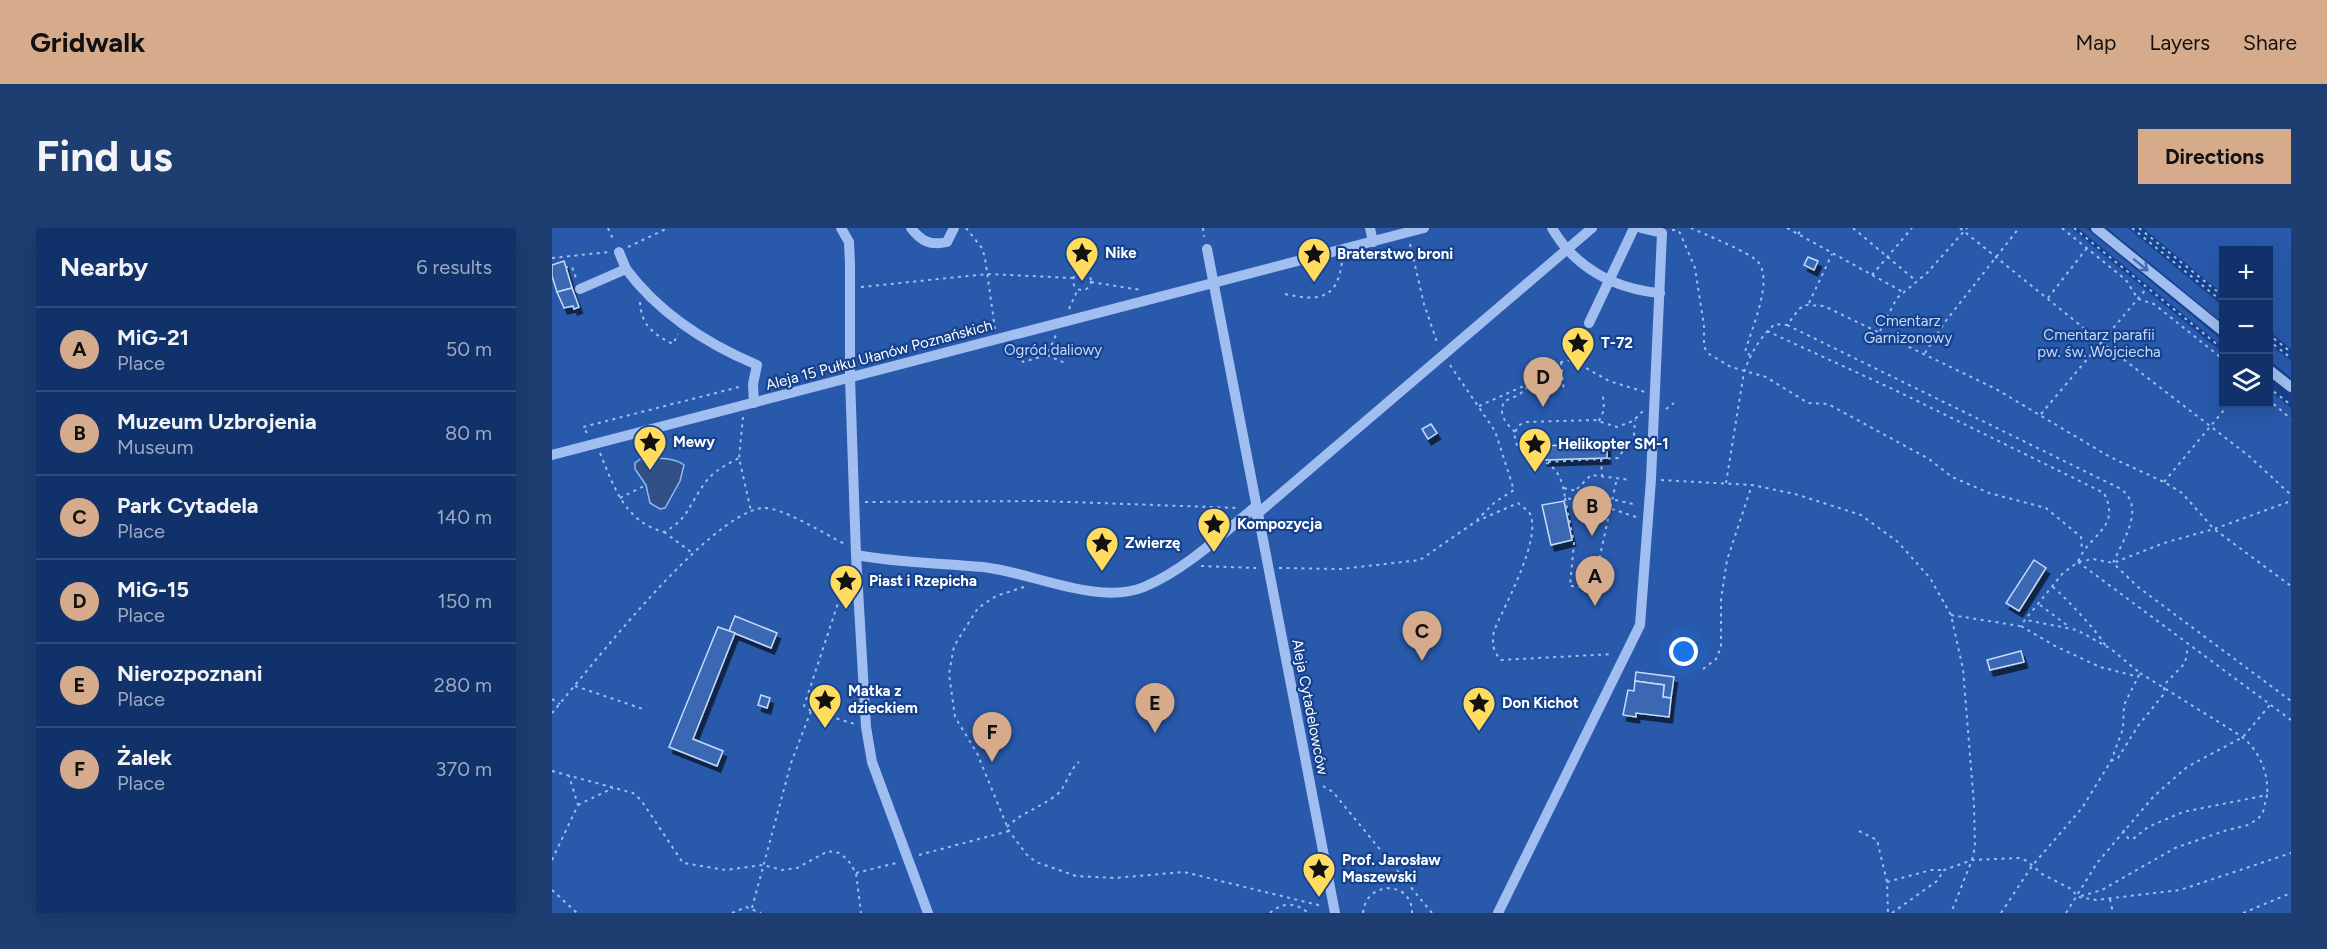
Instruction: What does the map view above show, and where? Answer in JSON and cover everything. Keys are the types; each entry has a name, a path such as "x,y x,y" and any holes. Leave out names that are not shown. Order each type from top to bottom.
{"street":[{"path":"841,228 849,242 854,502 866,727 872,762 927,913"},
{"path":"911,228 927,243 937,245 947,242 954,228"},
{"path":"1370,228 1373,242"},
{"name":"Aleja 15 Pułku Ułanów Poznańskich","path":"552,455 1424,228"},
{"path":"1552,228 1568,249 1594,273 1608,281 1643,292 1659,293"},
{"path":"856,555 900,563 982,567 1069,587 1109,592 1143,587 1184,566 1256,511 1592,228"},
{"path":"1589,323 1634,228"},
{"path":"2096,228 2219,329"},
{"path":"1498,913 1624,653 1640,625 1651,480 1662,232 1646,229"},
{"name":"Aleja Cytadelowców","path":"1207,249 1334,911"},
{"path":"619,252 626,269 642,291 723,351 757,365 749,404"},
{"path":"580,287 626,269"},
{"path":"2273,373 2291,387"}],"path":[{"path":"608,228 619,252"},
{"path":"552,258 619,252 668,228"},
{"path":"1690,228 1757,261 1764,274 1765,287 1745,352 1750,356"},
{"path":"1787,228 1904,292"},
{"path":"1798,234 1803,228"},
{"path":"1872,275 1912,228"},
{"path":"1960,228 2101,342 2249,456 2291,495"},
{"path":"1880,331 1897,298 1927,273 1967,228"},
{"path":"1925,353 1945,322 2019,228"},
{"path":"2062,228 2126,280 2138,299 2154,304 2219,357"},
{"path":"2074,228 2219,347"},
{"path":"2132,228 2219,300"},
{"path":"2139,228 2219,294"},
{"path":"967,229 982,248 1001,338 1023,362 1047,355 1065,363"},
{"path":"1662,232 1679,229 1697,279 1704,326 1704,347 1718,360 1744,372 1766,378 1808,403 1828,404 1929,459 1952,477 1989,493 2046,508 2081,537 2082,550 2078,562"},
{"path":"1855,229 1916,281"},
{"path":"1184,566 1341,569 1420,560 1475,522 1495,502 1514,490 1495,431 1443,355 1427,314 1407,232"},
{"path":"2047,299 2087,248"},
{"path":"1285,294 1309,299 1326,295 1333,289 1340,272 1341,250"},
{"path":"1809,305 1832,254"},
{"path":"566,267 572,267 580,287"},
{"path":"1086,272 1091,282 1085,290 1078,289 1073,285 1073,279 1078,273 1086,272"},
{"path":"850,288 988,274 1073,279"},
{"path":"1091,282 1148,291"},
{"path":"2041,414 2147,288"},
{"path":"1074,298 1078,289"},
{"path":"642,291 640,307 642,319 650,330 673,344 684,323"},
{"path":"1787,325 1799,309 1809,305 1824,306 1925,353 2041,414 2110,457 2182,493 2214,529 2291,586"},
{"path":"1726,483 1744,372 1750,356 1767,331 1775,324 1787,325 2130,495 2134,511 2113,563"},
{"path":"1047,355 1059,330"},
{"path":"1767,331 2099,489 2110,504 2110,515 2106,525 2082,550"},
{"path":"2273,338 2291,352"},
{"path":"1572,360 1579,343"},
{"path":"2273,344 2291,358"},
{"path":"1515,432 1504,420 1502,405 1507,399 1521,394 1550,363 1572,360 1609,381 1655,393"},
{"path":"1561,362 1564,392"},
{"path":"692,552 664,532 643,525 633,517 620,498 594,444 583,427 753,384"},
{"path":"1479,406 1528,384"},
{"path":"2273,391 2291,405"},
{"path":"1599,421 1604,410 1603,396"},
{"path":"2273,403 2291,419"},
{"path":"749,404 739,458 751,512"},
{"path":"2164,482 2226,408"},
{"path":"1545,462 1618,458 1634,435 1635,420 1641,412"},
{"path":"1617,478 1593,588 1570,586 1574,543 1564,488 1554,465 1518,449 1514,441 1515,432 1519,425 1527,422 1599,421 1611,427 1635,420"},
{"path":"664,532 677,525 688,513 705,483 718,470 739,458"},
{"path":"1601,459 1602,476"},
{"path":"1577,490 1591,475 1631,480"},
{"path":"1651,480 1752,485 1828,503 1861,515 1878,525 1898,542 1930,578 1951,615 1963,669 1974,805 1975,847 1951,913"},
{"path":"620,498 646,484"},
{"path":"1703,669 1716,659 1720,647 1721,599 1726,567 1752,485"},
{"path":"1564,488 1639,506"},
{"path":"1565,498 1612,509 1647,522"},
{"path":"854,502 1042,501 1256,511"},
{"path":"2113,563 2164,543 2214,529 2291,501"},
{"path":"1475,522 1518,503 1528,511 1531,519 1530,545 1494,631 1492,645 1501,660 1624,653"},
{"path":"552,713 692,552 751,512 762,508 777,510 846,545 856,555 841,589 804,706 811,711 866,727"},
{"path":"2020,626 2063,573 2078,562 2093,559 2113,563 2138,587 2291,701"},
{"path":"2078,562 2291,720"},
{"path":"1035,578 1024,587 996,596 978,608 958,636 951,656 949,674 955,717 977,753 1014,841 1036,862 1076,876 1115,878 1184,872 1334,911"},
{"path":"2053,587 2103,639 2106,646"},
{"path":"2040,604 2068,626 2106,646 2165,690 2243,737 2259,756 2268,780 2263,812 2258,819 2248,825 2175,849 2103,890 2078,897"},
{"path":"1951,615 2020,626 2055,646 2100,667 2139,677"},
{"path":"2026,620 2068,626"},
{"path":"2111,761 2118,758 2165,690 2164,684 2186,663 2188,645"},
{"path":"2009,913 2002,911 2032,866 2082,808 2111,761 2123,729 2124,705 2140,672"},
{"path":"575,686 643,709"},
{"path":"552,699 560,704"},
{"path":"2066,913 2097,863 2123,830 2187,767 2243,737 2271,705"},
{"path":"752,908 791,763 811,711"},
{"path":"856,873 1008,829 1029,810 1057,795 1071,769 1079,762"},
{"path":"552,771 633,792 641,800 683,864 726,870 763,865 782,870 797,868 828,851 839,853 848,860 856,873 861,913"},
{"path":"569,776 578,805"},
{"path":"1310,783 1316,782 1333,792 1432,913"},
{"path":"552,860 578,805 613,788"},
{"path":"2123,830 2128,838 2133,839 2148,827 2183,813 2267,795"},
{"path":"1859,831 1877,840 1887,882 1890,913 1937,881 1944,870"},
{"path":"1887,882 1931,870 1944,870 1972,860 2019,858 2042,874 2071,889 2078,897 2088,900 2180,890 2291,853"},
{"path":"1363,913 1363,904 1371,894 1382,888 1395,889 1406,896 1412,907 1412,913"},
{"path":"552,890 577,913"},
{"path":"2243,913 2291,893"},
{"path":"2110,898 2113,913"},
{"path":"1295,905 1296,900"},
{"path":"1270,913 1284,905 1295,905 1308,913"},
{"path":"732,913 741,908 752,908 761,913"}],"green space":[{"path":"552,228 2071,228 2219,350 2219,408 2273,408 2273,393 2291,408 2291,913 552,913"},
{"path":"2078,228 2086,228 2219,338 2219,344"},
{"path":"2107,228 2128,228 2219,303 2219,320"},
{"path":"2143,228 2291,228 2291,349 2273,334 2273,246 2219,246 2219,291"},
{"path":"2273,347 2291,361 2291,378 2273,363"}],"shaded area":[{"path":"642,458 670,459 684,465 680,481 665,508 660,509 650,503 646,485 635,469 635,463"}],"building":[{"path":"1808,257 1818,261 1814,270 1804,265"},
{"path":"564,261 572,288 557,292 552,276 552,265"},
{"path":"572,288 579,307 564,308 557,292"},
{"path":"1431,424 1437,433 1428,439 1422,429"},
{"path":"1607,443 1607,458 1544,460 1543,446"},
{"path":"1564,501 1572,540 1551,545 1542,505"},
{"path":"2034,560 2046,568 2019,611 2006,603"},
{"path":"735,616 777,633 771,648 729,631"},
{"path":"718,627 735,633 693,739 723,751 717,766 669,747"},
{"path":"2021,651 2024,662 1990,670 1987,660"},
{"path":"1636,672 1674,677 1671,698 1663,697 1664,685 1635,681"},
{"path":"1635,681 1664,685 1663,697 1671,698 1669,717 1636,713 1636,717 1623,715 1628,690 1634,691"},
{"path":"761,695 770,698 767,708 758,705"}],"place":[{"name":"Nike","path":"1082,282"},
{"name":"Braterstwo broni","path":"1314,283"},
{"name":"T-72","path":"1578,372"},
{"name":"MiG-15","path":"1543,407"},
{"name":"Mewy","path":"650,471"},
{"name":"Helikopter SM-1","path":"1535,473"},
{"name":"Muzeum Uzbrojenia","path":"1592,536"},
{"name":"Kompozycja","path":"1214,553"},
{"name":"Zwierzę","path":"1102,572"},
{"name":"MiG-21","path":"1595,606"},
{"name":"Piast i Rzepicha","path":"846,610"},
{"name":"Park Cytadela","path":"1422,661"},
{"name":"Matka z dzieckiem","path":"825,729"},
{"name":"Don Kichot","path":"1479,732"},
{"name":"Nierozpoznani","path":"1155,733"},
{"name":"Żalek","path":"992,762"},
{"name":"Prof. Jarosław Maszewski","path":"1319,898"}],"park label":[{"name":"Cmentarz Garnizonowy","path":"1908,330"},
{"name":"Cmentarz parafii pw. św. Wojciecha","path":"2099,344"},
{"name":"Ogród daliowy","path":"1053,350"}]}
